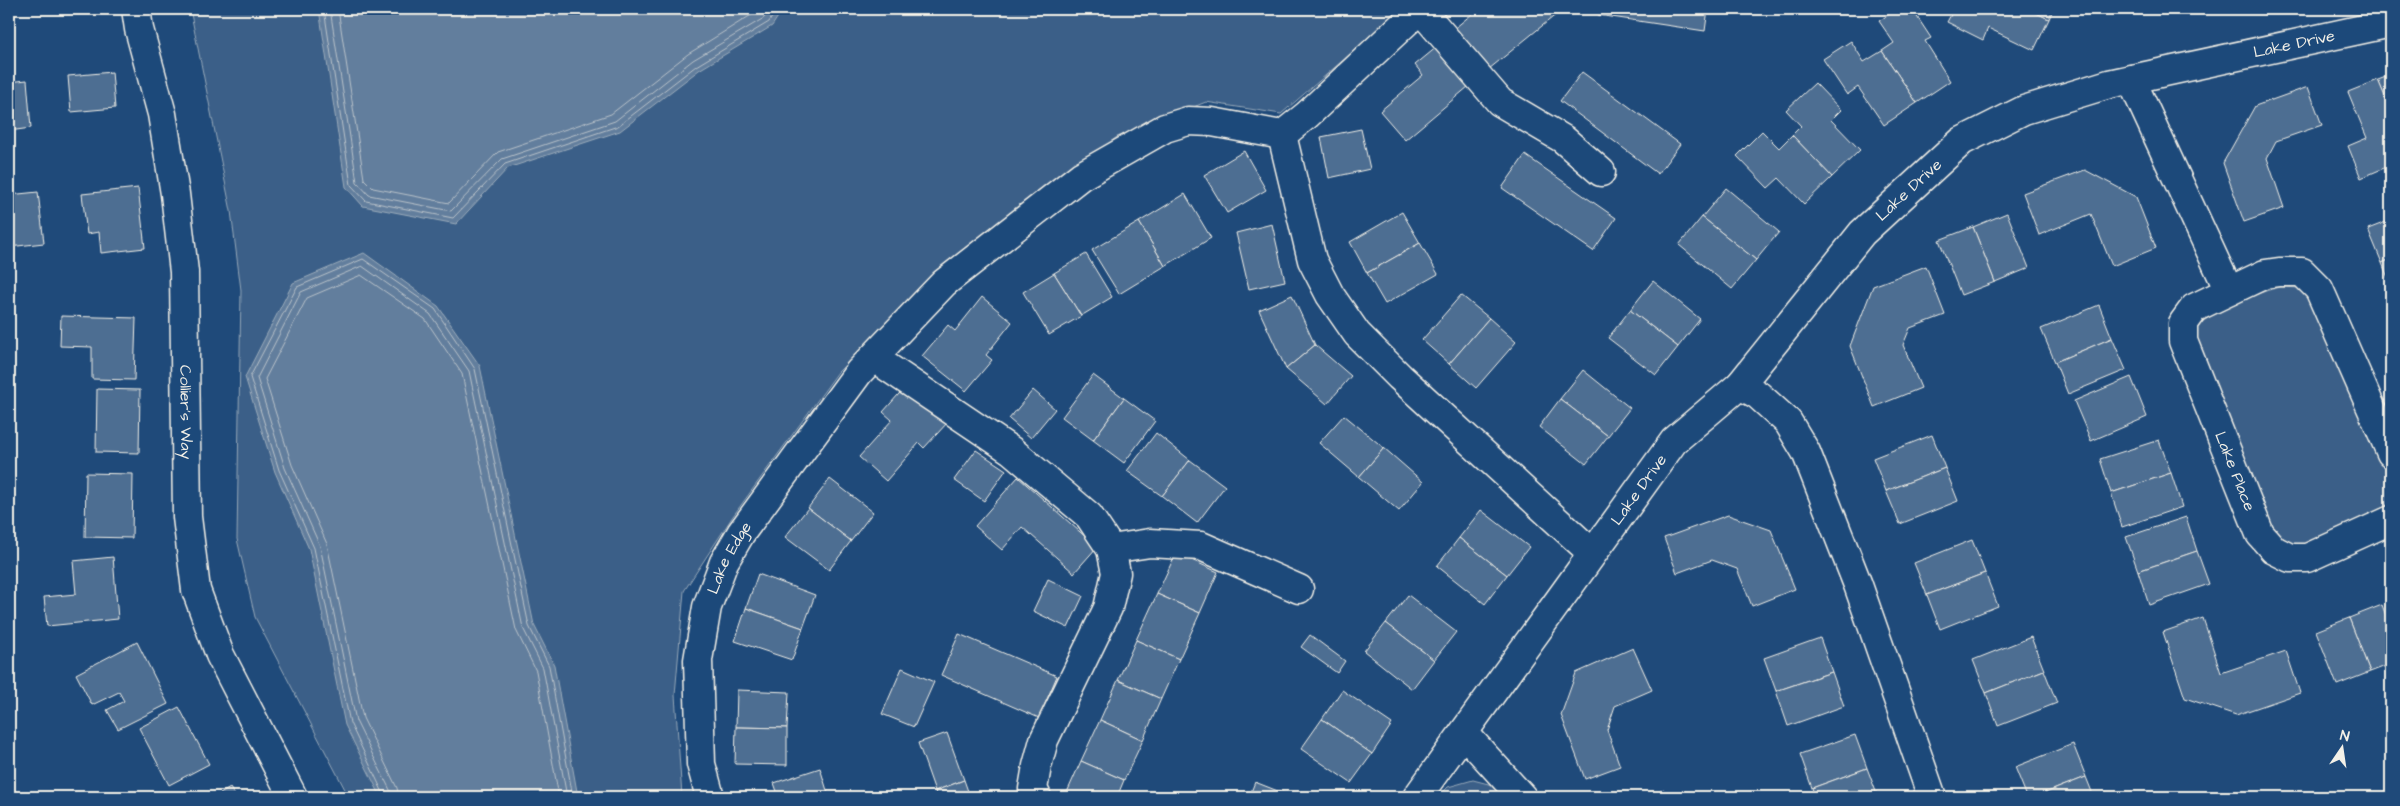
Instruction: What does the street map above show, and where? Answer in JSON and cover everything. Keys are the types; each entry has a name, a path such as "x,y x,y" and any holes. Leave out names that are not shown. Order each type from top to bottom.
{"street":[{"name":"Collier's Way","path":"136,9 138,29 162,114 175,194 184,272 187,518 196,590 220,654 293,797"},
{"path":"1592,553 1400,377 1357,334 1330,295 1312,260 1282,135 1307,116 1420,9 1500,102 1563,139 1601,172"},
{"name":"Lake Drive","path":"1417,797 1570,583 1634,499 1674,441 1740,385 1862,233 1962,141 2024,110 2131,79 2391,23"},
{"path":"2131,79 2229,292"},
{"name":"Lake Edge","path":"710,797 701,764 698,660 707,608 724,562 741,533 853,380 944,283 1081,176 1165,128 1188,122 1212,122 1282,135"},
{"name":"Lake Place","path":"2391,453 2319,289 2302,272 2265,274 2194,308 2183,323 2184,342 2260,534 2274,550 2290,558 2307,558 2391,520"},
{"path":"874,358 1012,450 1089,516 1112,549 1116,573 1108,608 1044,740 1036,766 1033,789 1037,797"},
{"path":"1740,385 1758,395 1788,422 1806,452 1858,585 1932,797"},
{"path":"1112,549 1150,543 1201,546 1299,589"},
{"path":"1464,733 1522,797"}],"shaded area":[{"path":"190,9 1402,9 1281,114 1206,102 1117,137 947,265 838,372 733,516 684,591 675,695 682,797 349,797 255,617 237,539 241,290 231,211"},
{"path":"2280,287 2300,288 2314,302 2390,471 2391,478 2391,496 2383,510 2377,515 2304,546 2292,544 2282,539 2265,524 2195,347 2195,331 2208,318 2233,304"},
{"path":"1473,780 1496,786 1506,797 1438,797 1448,787"}],"water":[{"path":"319,9 783,9 772,26 699,70 620,131 508,168 456,224 363,206 346,187"},
{"path":"364,253 438,306 480,366 534,625 554,665 578,797 381,797 345,725 309,549 275,472 245,377 293,283"}],"building":[{"path":"1478,9 1500,9 1502,11 1505,9 1555,9 1558,13 1489,69 1455,28"},
{"path":"1599,9 1708,9 1705,31 1598,15"},
{"path":"1897,9 1912,9 1931,38 1925,41 1950,81 1917,103 1882,51 1894,43 1879,21"},
{"path":"1954,9 2028,9 2049,19 2034,50 1988,28 1983,40 1947,22"},
{"path":"2028,9 2053,9 2049,19"},
{"path":"1851,41 1864,62 1882,51 1917,103 1884,125 1858,87 1847,95 1823,59"},
{"path":"1443,42 1475,81 1405,140 1380,111 1423,75 1415,65"},
{"path":"112,72 115,108 71,112 68,76"},
{"path":"1582,72 1680,144 1658,174 1560,101"},
{"path":"2391,75 2391,111 2378,80"},
{"path":"27,80 31,128 9,131 9,82"},
{"path":"2378,80 2391,111 2391,141 2387,142 2391,151 2391,165 2361,178 2348,146 2367,138 2348,92"},
{"path":"1815,83 1841,110 1831,120 1860,150 1832,177 1792,135 1801,126 1786,110"},
{"path":"2308,87 2322,125 2276,141 2267,158 2284,208 2244,222 2223,163 2255,106"},
{"path":"1361,129 1370,169 1329,178 1321,137"},
{"path":"1762,131 1779,148 1792,135 1832,177 1804,204 1779,178 1768,188 1737,156"},
{"path":"1244,151 1266,190 1227,213 1204,175"},
{"path":"1525,155 1616,218 1593,251 1502,188"},
{"path":"2085,170 2136,197 2156,248 2112,266 2091,214 2039,235 2023,193"},
{"path":"138,188 145,248 101,253 99,232 87,234 82,194"},
{"path":"1726,188 1779,232 1756,260 1702,217"},
{"path":"38,192 44,243 9,247 9,195"},
{"path":"1185,194 1211,238 1165,266 1139,222"},
{"path":"1402,212 1420,243 1367,273 1350,242"},
{"path":"2007,213 2029,268 1995,282 1973,227"},
{"path":"1702,217 1756,260 1732,289 1679,245"},
{"path":"2391,220 2391,259 2382,263 2368,229"},
{"path":"1139,222 1165,266 1119,294 1092,250"},
{"path":"1272,224 1285,281 1249,289 1236,233"},
{"path":"1973,227 1995,282 1961,295 1939,240"},
{"path":"1420,243 1438,274 1385,304 1367,273"},
{"path":"1086,254 1112,297 1081,316 1054,273"},
{"path":"2391,259 2391,285 2382,263"},
{"path":"1926,266 1945,315 1910,328 1903,345 1921,388 1874,407 1850,346 1873,286"},
{"path":"1054,273 1081,316 1049,335 1023,292"},
{"path":"1653,281 1700,319 1678,347 1630,310"},
{"path":"1292,295 1315,345 1286,369 1259,310"},
{"path":"1461,295 1489,318 1449,364 1422,340"},
{"path":"982,297 1012,322 986,355 992,360 966,391 922,356 948,325 955,331"},
{"path":"2099,305 2112,338 2055,362 2041,329"},
{"path":"1630,310 1678,347 1656,375 1608,338"},
{"path":"61,316 136,318 134,380 92,379 92,347 60,346"},
{"path":"1489,318 1516,342 1476,388 1449,364"},
{"path":"2112,338 2126,370 2068,394 2055,362"},
{"path":"1315,345 1351,376 1327,404 1286,369"},
{"path":"1583,370 1630,408 1608,436 1560,399"},
{"path":"1093,375 1124,398 1093,440 1062,417"},
{"path":"2131,377 2147,417 2091,441 2074,401"},
{"path":"906,386 948,422 924,448 919,443 886,481 859,457 892,420 883,412"},
{"path":"97,389 140,390 139,453 96,452"},
{"path":"1033,390 1055,409 1031,438 1009,419"},
{"path":"1124,398 1155,421 1124,463 1093,440"},
{"path":"1560,399 1608,436 1586,464 1539,427"},
{"path":"1344,415 1384,448 1359,477 1319,443"},
{"path":"1156,433 1190,460 1162,496 1127,471"},
{"path":"1932,435 1945,468 1886,491 1873,458"},
{"path":"2159,440 2171,473 2111,493 2100,459"},
{"path":"1384,448 1423,482 1399,511 1359,477"},
{"path":"976,450 1006,470 984,501 954,480"},
{"path":"1190,460 1225,486 1197,523 1162,496"},
{"path":"1945,468 1958,501 1900,524 1886,491"},
{"path":"86,473 133,474 132,538 85,537"},
{"path":"2171,473 2182,507 2122,527 2111,493"},
{"path":"1018,477 1097,547 1074,573 1022,527 1002,550 975,526"},
{"path":"830,479 873,512 851,541 808,508"},
{"path":"808,508 851,541 829,570 785,537"},
{"path":"1481,510 1529,547 1507,575 1459,538"},
{"path":"1728,515 1771,530 1795,589 1752,606 1737,569 1712,560 1677,573 1664,538"},
{"path":"2186,517 2197,551 2138,571 2126,537"},
{"path":"1459,538 1507,575 1485,604 1437,566"},
{"path":"1972,540 1985,573 1927,595 1914,563"},
{"path":"2197,551 2209,584 2149,605 2138,571"},
{"path":"1176,553 1218,572 1200,613 1157,594"},
{"path":"113,557 118,619 47,626 44,597 76,594 73,561"},
{"path":"1985,573 1998,606 1940,629 1927,595"},
{"path":"758,574 815,595 803,628 746,608"},
{"path":"1048,579 1083,596 1068,628 1033,611"},
{"path":"1157,594 1200,613 1179,659 1136,640"},
{"path":"1408,595 1456,632 1434,660 1386,623"},
{"path":"2382,605 2391,629 2391,664 2370,672 2349,618"},
{"path":"746,608 803,628 792,660 735,641"},
{"path":"2203,618 2221,673 2286,651 2300,693 2236,715 2185,698 2163,632"},
{"path":"2349,618 2370,672 2337,685 2316,631"},
{"path":"1386,623 1434,660 1412,689 1364,651"},
{"path":"959,634 1057,676 1039,718 941,675"},
{"path":"1310,635 1345,661 1337,673 1301,647"},
{"path":"2031,637 2044,670 1986,693 1973,660"},
{"path":"1820,638 1832,672 1776,691 1764,658"},
{"path":"1136,640 1179,659 1161,699 1118,680"},
{"path":"137,642 168,704 118,729 107,710 124,701 119,692 92,705 76,674"},
{"path":"1633,648 1652,690 1615,706 1607,730 1620,766 1585,779 1561,715 1576,673"},
{"path":"902,668 934,682 914,727 882,714"},
{"path":"2044,670 2057,703 1998,726 1986,693"},
{"path":"1832,672 1844,706 1788,726 1776,691"},
{"path":"1118,680 1161,699 1143,740 1100,720"},
{"path":"737,690 789,692 787,728 736,727"},
{"path":"1342,690 1392,724 1372,754 1322,719"},
{"path":"179,707 209,764 169,785 139,728"},
{"path":"1322,719 1372,754 1351,783 1301,749"},
{"path":"1100,720 1143,740 1124,780 1081,761"},
{"path":"736,727 787,728 787,765 735,764"},
{"path":"947,733 964,780 935,791 918,743"},
{"path":"1855,735 1867,768 1812,788 1800,754"},
{"path":"2073,744 2086,777 2035,797 2027,797 2015,767"},
{"path":"1081,761 1124,780 1117,797 1065,797"},
{"path":"820,768 829,797 779,797 774,783"},
{"path":"1867,768 1878,797 1815,797 1812,788"},
{"path":"2086,777 2094,797 2035,797"},
{"path":"964,780 970,797 937,797 935,791"},
{"path":"1255,782 1293,797 1249,797"},
{"path":"230,788 236,797 215,797"},
{"path":"1664,790 1667,797 1643,797"}]}
